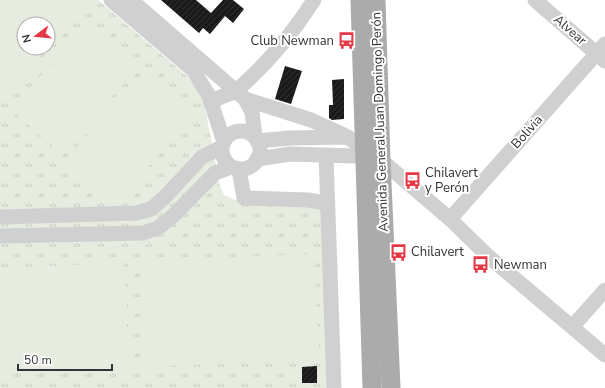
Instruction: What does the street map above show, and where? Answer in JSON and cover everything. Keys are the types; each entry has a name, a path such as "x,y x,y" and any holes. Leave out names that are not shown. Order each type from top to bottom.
{"main road":[{"name":"Avenida General Juan Domingo Perón","path":"360,0 391,388"},
{"name":"Avenida General Juan Domingo Perón","path":"372,388 373,156 376,0"}],"street":[{"path":"111,0 193,70 211,103 223,144 224,158 235,168 244,198 308,200 320,202 327,206"},
{"path":"0,236 143,234 158,228 174,215 214,173 235,168 250,167 258,159 260,150 256,139 252,112 241,95 131,0"},
{"path":"241,95 298,25 314,0"},
{"name":"Alvear","path":"535,0 602,53"},
{"name":"Bolivia","path":"450,219 602,53"},
{"path":"211,103 222,95 241,95 311,120 348,137 450,219 488,256 605,355"},
{"path":"0,216 136,213 151,209 165,197 202,157 223,144 227,136 238,131 250,134 256,139 348,137"},
{"path":"258,159 290,154 373,156"},
{"path":"326,155 334,388"},
{"path":"572,327 605,290"}],"green space":[{"path":"0,0 98,0 187,76 198,91 204,103 220,186 224,195 248,205 317,207 321,212 329,388 0,388"},
{"path":"0,0 74,0 82,7 56,37 56,16 16,16 16,56 40,56 0,103"},
{"path":"88,23 138,67 61,154 11,109"},
{"path":"143,73 192,117 115,204 66,159"},
{"path":"314,254 319,359 146,367 141,261"},
{"path":"124,263 129,368 0,374 0,268"}],"building":[{"path":"161,0 196,0 211,13 223,0 233,0 244,9 233,23 225,16 210,34 203,28 199,33"},
{"path":"285,66 302,71 291,104 275,99"},
{"path":"344,79 344,119 332,120 329,118 329,105 333,105 332,80"},
{"path":"317,366 317,383 302,383 302,367"}],"place":[{"name":"Club Newman","path":"347,41"},
{"name":"Chilavert y Perón","path":"412,180"},
{"name":"Chilavert","path":"398,252"},
{"name":"Newman","path":"481,265"}]}
